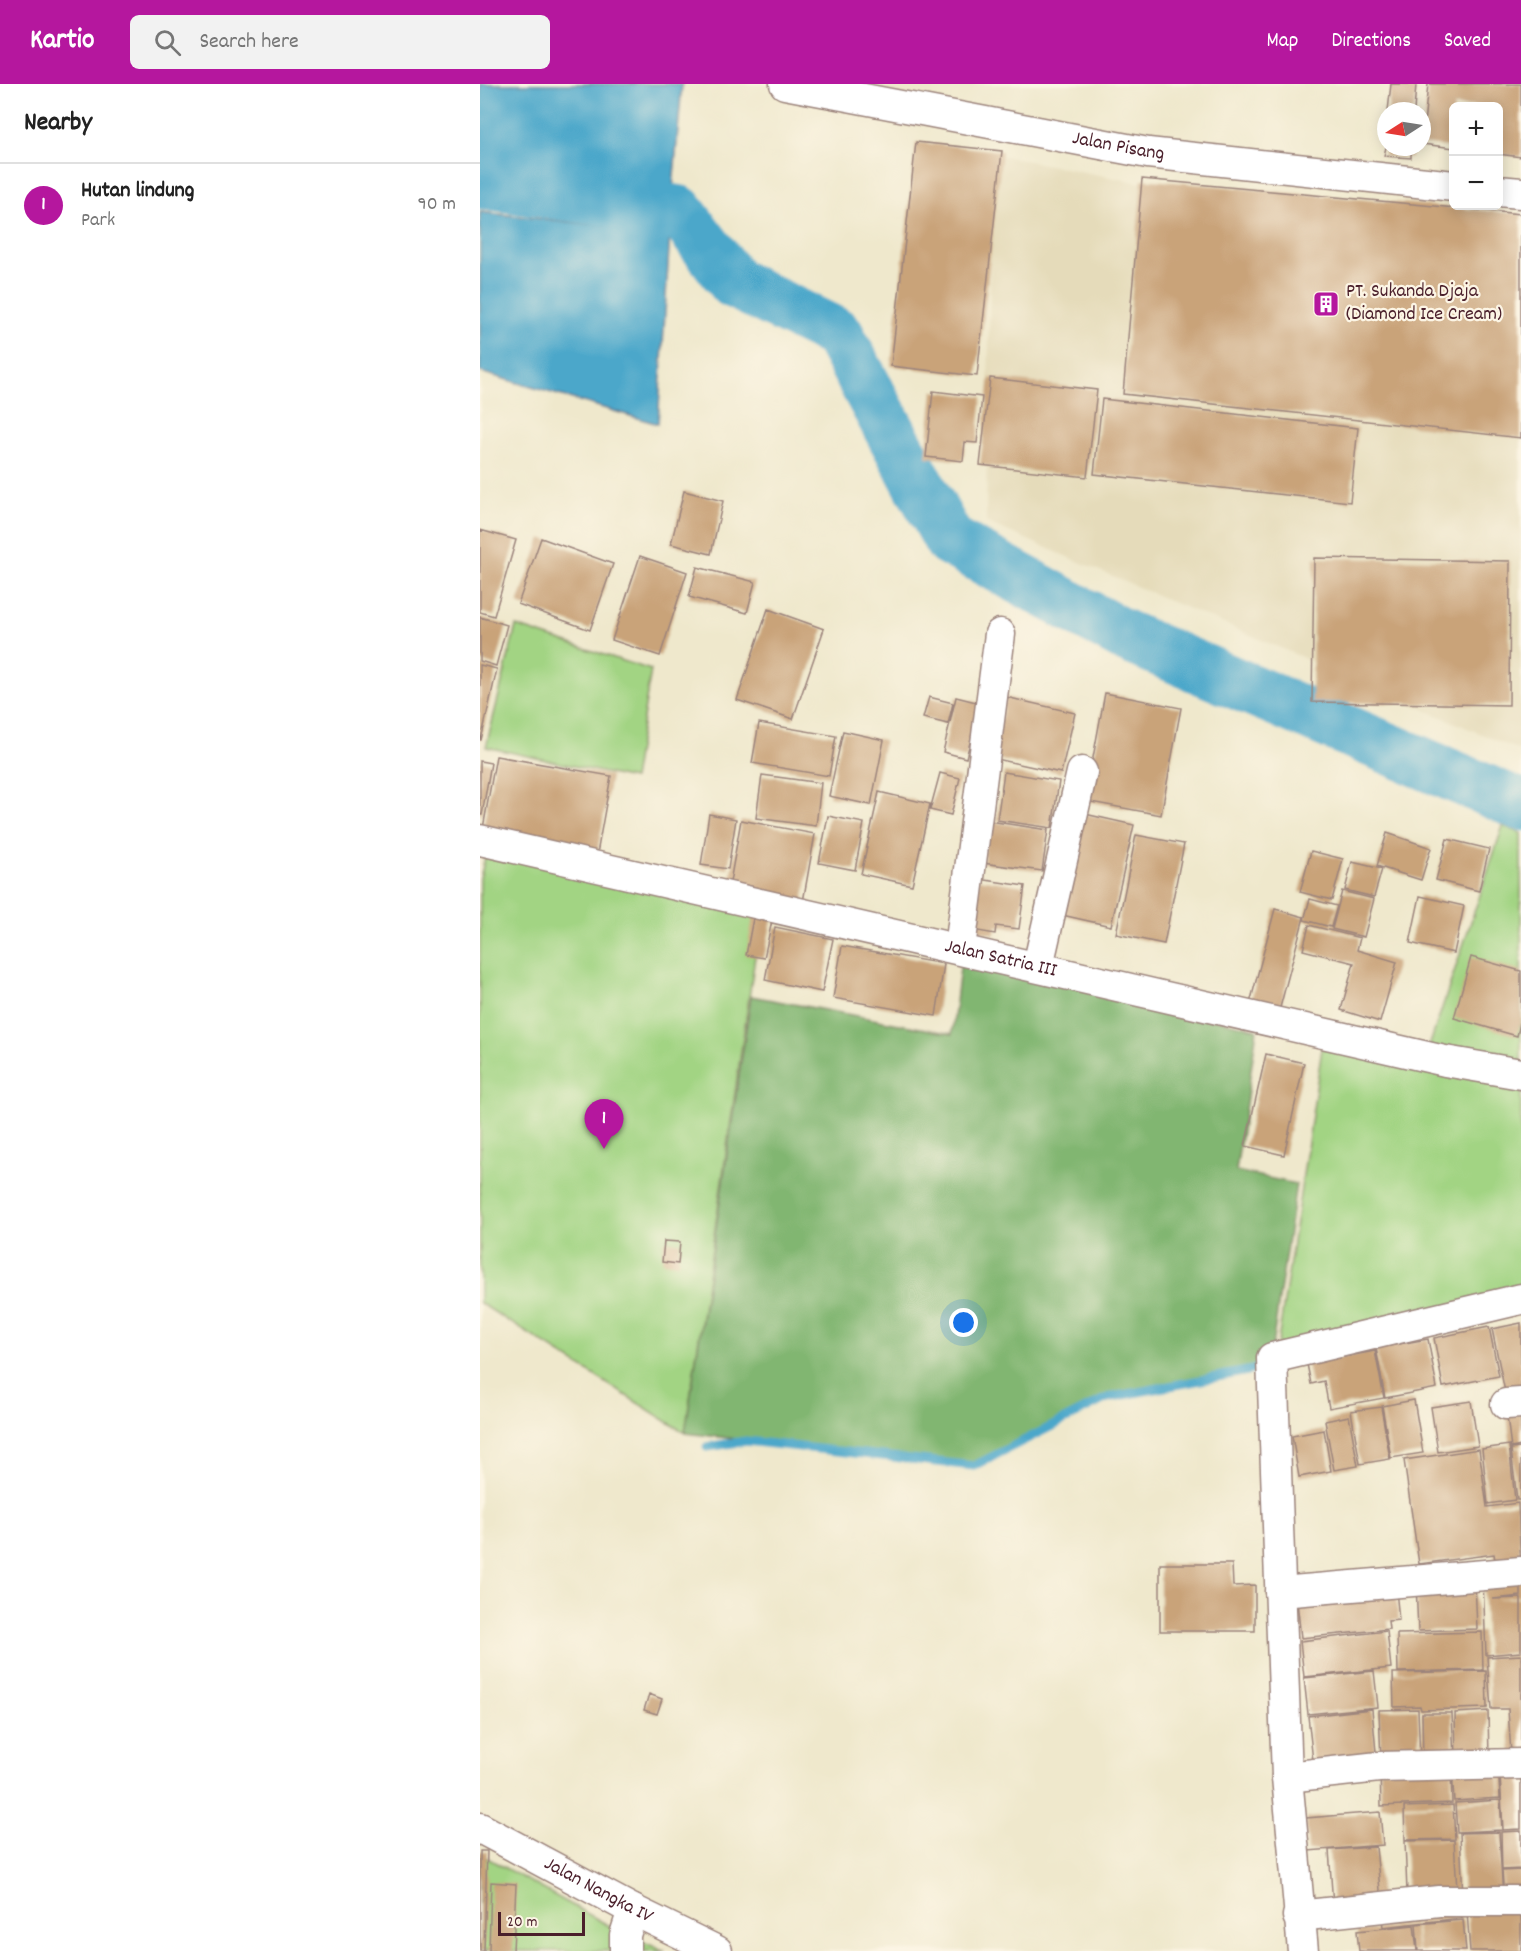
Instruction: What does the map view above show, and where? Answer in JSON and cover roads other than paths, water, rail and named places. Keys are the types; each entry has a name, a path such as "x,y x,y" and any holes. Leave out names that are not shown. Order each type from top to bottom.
{"street":[{"name":"Jalan Pisang","path":"785,84 1148,153 1449,185"},
{"path":"1503,191 1521,193"},
{"path":"960,948 1000,634"},
{"path":"1038,966 1082,772"},
{"name":"Jalan Satria III","path":"480,840 551,858 960,948 1445,1061 1521,1074"},
{"path":"1303,1951 1287,1777 1272,1358 1521,1299"},
{"path":"1280,1592 1521,1572"},
{"path":"1287,1777 1379,1767 1521,1764"},
{"name":"Jalan Nangka IV","path":"480,1828 633,1910 717,1951"},
{"path":"1298,1916 1439,1901 1521,1901"},
{"path":"625,1951 625,1935 633,1910"}],"water":[{"path":"480,84 682,84 672,200 480,177"},
{"path":"480,212 670,233 658,424 480,372"}],"waterway":[{"path":"480,183 679,211 734,283 838,334 949,540 1125,636 1521,805"},
{"path":"707,1447 746,1441 974,1466 1107,1398 1268,1367"}],"place":[{"name":"PT. Sukanda Djaja (Diamond Ice Cream)","path":"1326,304"},
{"name":"Hutan lindung","path":"604,1149"}]}
